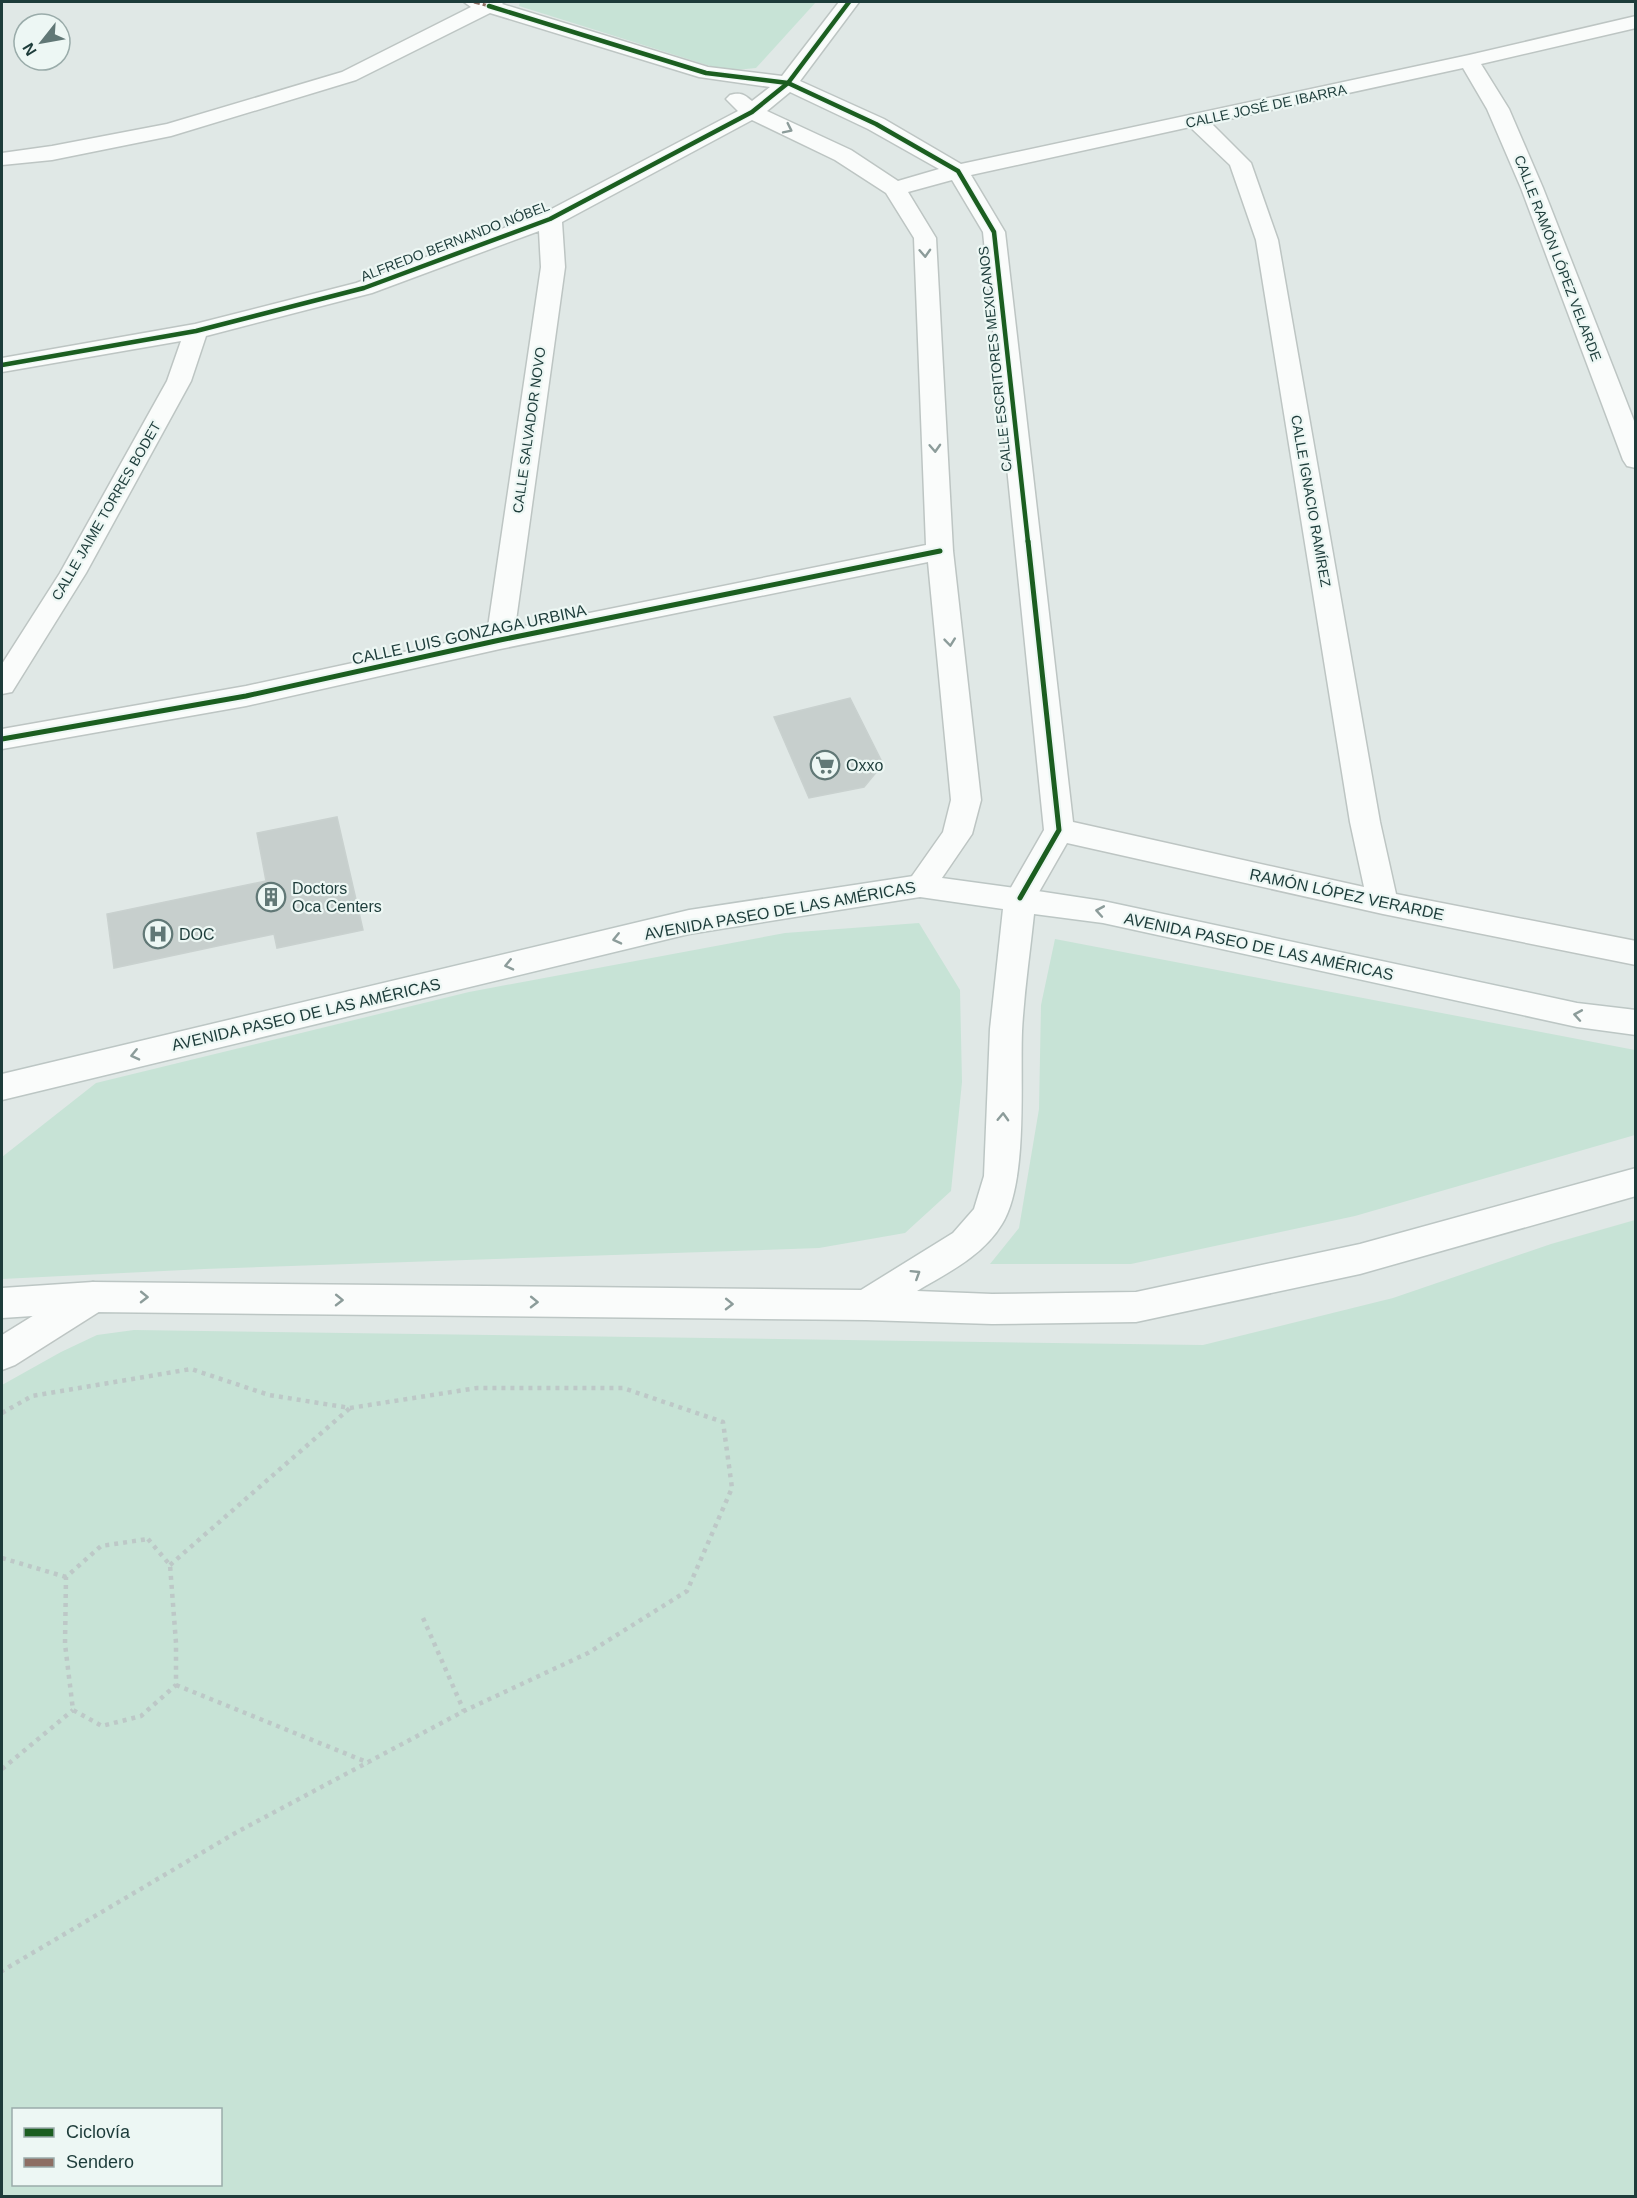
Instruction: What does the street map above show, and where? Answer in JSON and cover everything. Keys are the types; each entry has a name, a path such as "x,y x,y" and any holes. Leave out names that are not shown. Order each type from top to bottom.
{"street":[{"name":"ALFREDO BERNANDO NÓBEL","path":"2,365 196,331 364,288 550,219 752,112 788,83 849,2"},
{"name":"CALLE ESCRITORES MEXICANOS","path":"486,3 706,73 788,83 876,124 958,171 994,232 1059,830"},
{"path":"2,159 52,153 171,130 349,76 486,3"},
{"name":"CALLE JOSÉ DE IBARRA","path":"896,189 958,171 1469,62 1635,22"},
{"name":"CALLE RAMÓN LÓPEZ VELARDE","path":"1469,62 1498,109 1532,188 1635,460"},
{"name":"CALLE ESCRITORES MEXICANOS","path":"706,73 752,112 843,155 896,189 924,238 940,550 966,800 957,834 921,886"},
{"name":"CALLE IGNACIO RAMÍREZ","path":"1196,121 1240,163 1267,240 1365,822 1383,903"},
{"name":"CALLE SALVADOR NOVO","path":"500,640 520,480 554,267 550,219"},
{"name":"CALLE JAIME TORRES BODET","path":"2,685 73,573 179,381 196,331"},
{"name":"CALLE LUIS GONZAGA URBINA","path":"2,739 246,696 500,640 940,550"},
{"path":"866,1305 965,1243 989,1216 1001,1176 1006,1029 1020,898 1059,830"},
{"name":"RAMÓN LÓPEZ VERARDE","path":"1059,830 1383,903 1635,953"},
{"name":"AVENIDA PASEO DE LAS AMÉRICAS","path":"15,1084 689,922 921,886 1020,898 1103,912 1577,1015 1635,1023"},
{"path":"2,1103 15,1084"},
{"path":"2,1304 93,1297 866,1305 992,1309 1136,1306 1360,1259 1635,1182"},
{"path":"2,1354 93,1297"}],"path":[{"path":"2,1413 32,1396 191,1369 269,1395 350,1408 477,1388 623,1388 723,1422 732,1488 687,1591 588,1653 464,1711 237,1832 2,1971"},
{"path":"170,1564 350,1408"},
{"path":"148,1539 170,1564 176,1643 176,1685 141,1716 102,1726 73,1710 65,1670 63,1617 66,1577 101,1546 148,1539"},
{"path":"2,1558 66,1577"},
{"path":"423,1618 464,1711"},
{"path":"176,1685 369,1763"},
{"path":"2,1769 73,1710"}],"green space":[{"path":"520,2 816,2 756,68 726,71 519,6"},
{"path":"919,923 960,990 962,1082 951,1191 905,1233 819,1248 204,1269 2,1279 2,1157 96,1083 469,992 785,933"},
{"path":"1055,939 1635,1050 1635,1135 1355,1216 1131,1264 990,1264 1019,1228 1039,1109 1041,1005"},
{"path":"1635,1220 1635,2196 2,2196 2,1385 97,1335 134,1330 1203,1345 1393,1298 1551,1244"}],"building":[{"path":"850,698 883,764 864,787 809,798 774,717"},
{"name":"Doctors Oca Centers","path":"337,817 363,930 277,948 274,934 114,968 107,914 266,881 257,833"}],"marked path":[{"path":"474,2 489,6"}],"cycle path":[{"path":"2,365 196,331 364,288 550,219 752,112 788,83 849,2"},
{"path":"489,6 706,73 788,83 876,124 958,171 994,232 1059,830 1020,898"},
{"path":"2,739 246,696 500,640 940,551"}],"place":[{"name":"Oxxo","path":"825,765"},
{"name":"Doctors Oca Centers","path":"271,897"},
{"name":"DOC","path":"158,934"}]}
